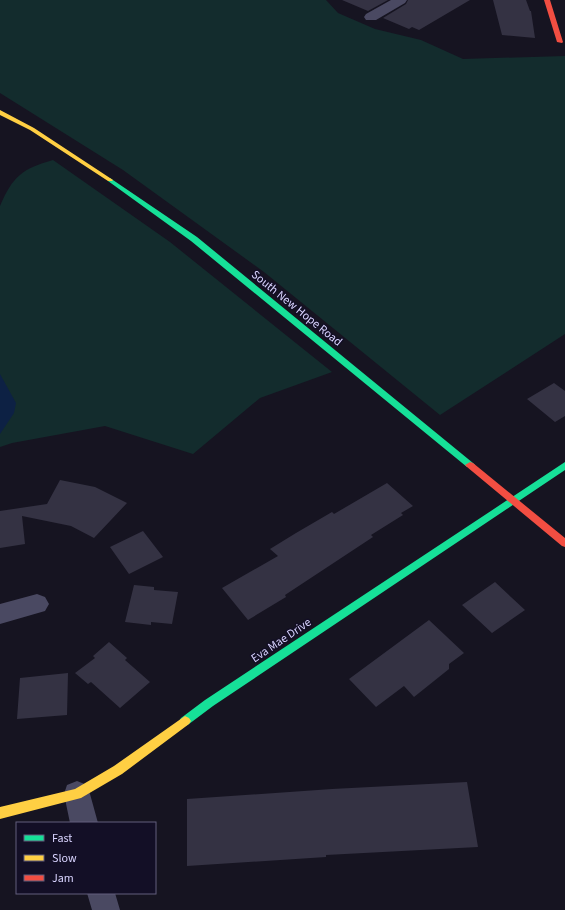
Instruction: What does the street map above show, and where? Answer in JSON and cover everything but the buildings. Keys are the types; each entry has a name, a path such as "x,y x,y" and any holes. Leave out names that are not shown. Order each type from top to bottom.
{"main road":[{"path":"547,0 560,42"},
{"name":"South New Hope Road","path":"0,112 32,129 103,175 194,239 565,543"},
{"name":"Eva Mae Drive","path":"0,812 77,794 118,770 209,703 565,465"}],"street":[{"path":"371,17 400,0"},
{"path":"0,614 37,604"},
{"path":"77,794 84,822"},
{"path":"101,894 106,910"}],"green space":[{"path":"0,0 326,0 338,13 375,29 421,40 463,59 565,56 565,334 440,415 264,272 123,170 0,93"},
{"path":"53,160 170,242 332,372 260,398 193,454 105,426 12,443 0,447 0,206 9,187 20,175 33,167"}],"water":[{"path":"0,374 16,403 14,413 0,434"}],"traffic: fast":[{"path":"110,180 194,239 470,465"},
{"path":"185,721 209,703 565,465"}],"traffic: slow":[{"path":"0,112 32,129 110,180"},
{"path":"0,813 77,794 118,770 185,721"}],"traffic: jam":[{"path":"547,0 560,42"},
{"path":"470,465 565,543"}]}
